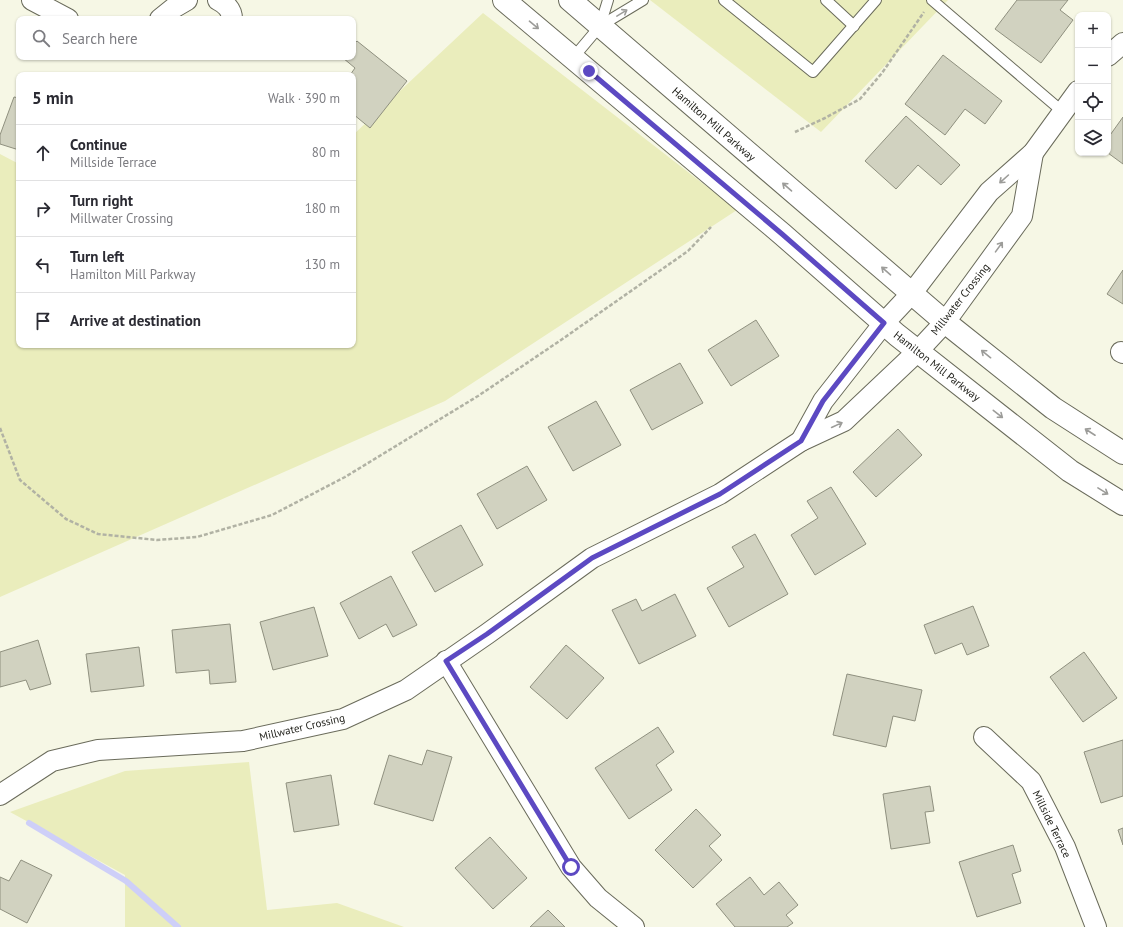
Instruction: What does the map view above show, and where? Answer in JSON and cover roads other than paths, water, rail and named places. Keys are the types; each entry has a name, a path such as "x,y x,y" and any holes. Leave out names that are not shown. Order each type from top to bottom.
{"street":[{"path":"32,0 62,16"},
{"path":"164,16 187,0"},
{"path":"218,0 224,2 232,16"},
{"name":"Hamilton Mill Parkway","path":"504,0 782,234 918,351 1070,471 1123,504"},
{"name":"Hamilton Mill Parkway","path":"570,0 945,322 1053,408 1123,453"},
{"path":"1111,53 1123,43"},
{"name":"Millwater Crossing","path":"801,441 823,401 884,323 912,293 989,192 1033,152 1075,95"},
{"name":"Millwater Crossing","path":"0,795 52,761 98,750 243,741 343,719 406,690 592,558 720,494 801,441 844,421 918,351 945,322 1022,216 1033,152"},
{"path":"446,661 571,867 598,898 634,927"},
{"name":"Millside Terrace","path":"984,737 1031,781 1065,847 1096,927"}],"lane":[{"path":"600,26 608,0"},
{"path":"573,58 600,26 643,0"},
{"path":"724,0 813,72 876,0"},
{"path":"826,0 854,26"},
{"path":"932,0 1063,112"}],"waterway":[{"path":"29,823 126,881 178,927"}]}
